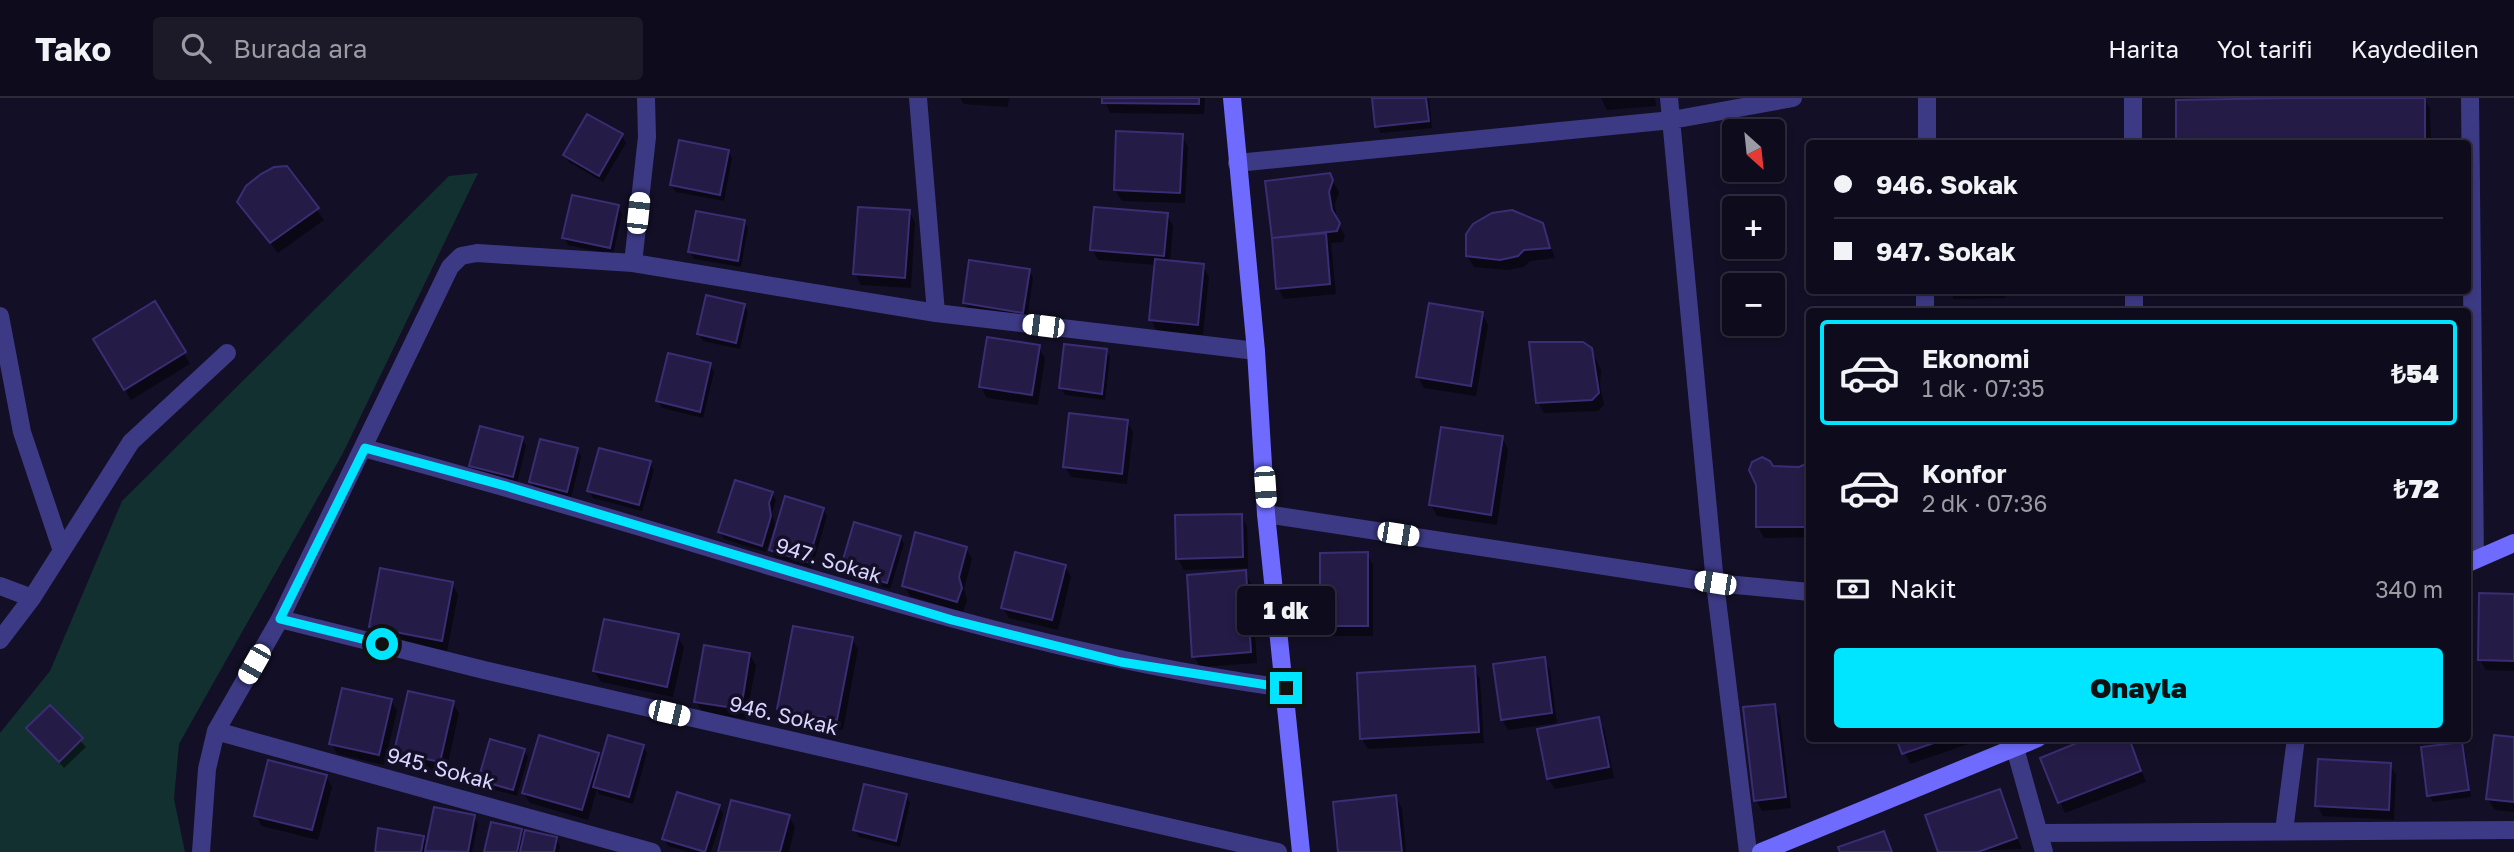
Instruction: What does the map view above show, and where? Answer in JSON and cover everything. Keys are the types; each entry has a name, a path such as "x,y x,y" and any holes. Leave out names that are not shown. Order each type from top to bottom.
{"street":[{"path":"633,263 647,137 646,98"},
{"path":"918,98 936,313"},
{"path":"1232,98 1256,351 1266,514 1301,852"},
{"path":"1669,98 1715,583 1748,852"},
{"path":"1237,163 1672,120 1793,98"},
{"path":"1927,98 1927,140"},
{"path":"2133,98 2133,140"},
{"path":"2470,98 2470,140"},
{"path":"201,852 207,769 216,731 280,619 365,448 450,267 461,256 477,253 633,263 936,313 1256,351"},
{"path":"0,316 22,432 62,551"},
{"path":"2471,330 2472,561 2514,544"},
{"path":"0,640 32,598 131,442 228,353"},
{"name":"947. Sokak","path":"365,448 509,487 952,620 1121,662 1286,688"},
{"path":"1266,514 1715,583 1806,592"},
{"path":"0,586 32,598"},
{"name":"946. Sokak","path":"280,619 484,670 1278,852"},
{"name":"945. Sokak","path":"216,731 652,852"},
{"path":"1760,852 2029,742"},
{"path":"2284,831 2295,742"},
{"path":"2015,748 2044,852"},
{"path":"2041,834 2514,830"}],"green space":[{"path":"478,173 343,453 179,744 174,799 185,852 0,852 0,733 50,671 122,501 449,176"}],"building":[{"path":"1102,98 1199,98 1199,104 1102,103"},
{"path":"1372,98 1426,98 1429,121 1375,127"},
{"path":"2425,98 2425,140 2176,140 2176,100"},
{"path":"587,114 623,134 599,176 563,155"},
{"path":"1116,131 1183,134 1180,193 1114,190"},
{"path":"679,140 729,150 720,195 670,185"},
{"path":"287,166 319,208 270,243 237,202 246,186 261,174 274,167"},
{"path":"1330,173 1333,180 1329,192 1332,210 1340,223 1337,231 1272,238 1265,181"},
{"path":"572,195 619,205 610,248 562,238"},
{"path":"858,207 910,210 905,278 853,274"},
{"path":"1094,207 1168,213 1164,256 1090,250"},
{"path":"1512,210 1543,223 1550,248 1524,250 1518,256 1500,260 1466,256 1466,234 1473,224 1492,213"},
{"path":"696,211 745,220 738,261 688,252"},
{"path":"1326,233 1330,284 1276,289 1272,238"},
{"path":"1155,259 1204,264 1198,325 1149,320"},
{"path":"969,260 1030,269 1023,313 963,303"},
{"path":"706,295 745,304 736,343 697,334"},
{"path":"155,301 186,352 124,390 93,339"},
{"path":"1429,303 1483,312 1471,386 1416,377"},
{"path":"987,337 1040,345 1032,395 979,387"},
{"path":"1529,342 1583,342 1592,348 1599,393 1592,400 1536,403"},
{"path":"1064,344 1107,349 1102,394 1059,388"},
{"path":"668,353 711,363 700,412 656,401"},
{"path":"1069,413 1128,420 1122,474 1063,467"},
{"path":"480,426 523,437 513,477 469,466"},
{"path":"1441,427 1503,436 1491,515 1429,505"},
{"path":"540,439 578,448 567,492 529,482"},
{"path":"599,448 651,461 639,505 587,491"},
{"path":"1762,457 1773,466 1799,467 1806,464 1806,527 1756,527 1756,485 1749,470 1752,462"},
{"path":"735,480 773,492 769,503 771,516 762,546 718,532"},
{"path":"785,496 824,508 808,562 769,550"},
{"path":"1242,514 1243,557 1176,559 1175,515"},
{"path":"854,522 901,536 887,583 840,570"},
{"path":"915,532 967,547 959,577 962,588 957,602 902,586"},
{"path":"1015,552 1066,565 1052,620 1001,608"},
{"path":"1368,552 1368,626 1320,626 1320,553"},
{"path":"380,568 453,582 442,641 369,627"},
{"path":"1246,570 1251,652 1192,657 1187,575"},
{"path":"2479,593 2514,594 2514,661 2478,660"},
{"path":"604,619 679,634 667,687 593,671"},
{"path":"793,626 853,637 837,720 777,709"},
{"path":"704,645 750,653 741,709 694,702"},
{"path":"1545,657 1552,713 1501,720 1493,664"},
{"path":"1475,666 1479,732 1360,739 1357,673"},
{"path":"342,688 392,699 379,755 329,744"},
{"path":"408,691 454,701 440,762 394,752"},
{"path":"1775,704 1786,797 1754,801 1743,707"},
{"path":"50,705 83,738 59,762 26,728"},
{"path":"1599,717 1609,767 1547,779 1537,729"},
{"path":"539,735 599,753 582,810 522,793"},
{"path":"608,735 644,745 629,797 593,787"},
{"path":"2494,735 2514,737 2514,802 2486,799"},
{"path":"490,739 525,749 513,790 478,780"},
{"path":"1898,742 1936,742 1902,754"},
{"path":"2079,742 2130,742 2141,771 2058,803 2040,758"},
{"path":"2462,742 2469,790 2427,796 2421,747"},
{"path":"2318,759 2391,763 2389,810 2315,806"},
{"path":"268,760 327,775 312,830 254,816"},
{"path":"864,784 907,794 896,841 853,830"},
{"path":"2000,789 2017,838 1978,852 1938,852 1925,815"},
{"path":"677,792 720,805 705,852 662,839"},
{"path":"1396,795 1402,852 1338,852 1333,802"},
{"path":"731,800 790,815 780,852 718,852"},
{"path":"434,807 475,815 468,852 425,851"},
{"path":"491,822 522,829 517,852 484,852"},
{"path":"378,828 424,836 421,852 375,852"},
{"path":"525,830 557,837 554,852 520,852"},
{"path":"1884,831 1892,852 1840,852 1838,847"}],"route":[{"path":"382,644 280,619 365,448 509,487 952,620 1121,662 1286,688"}]}
